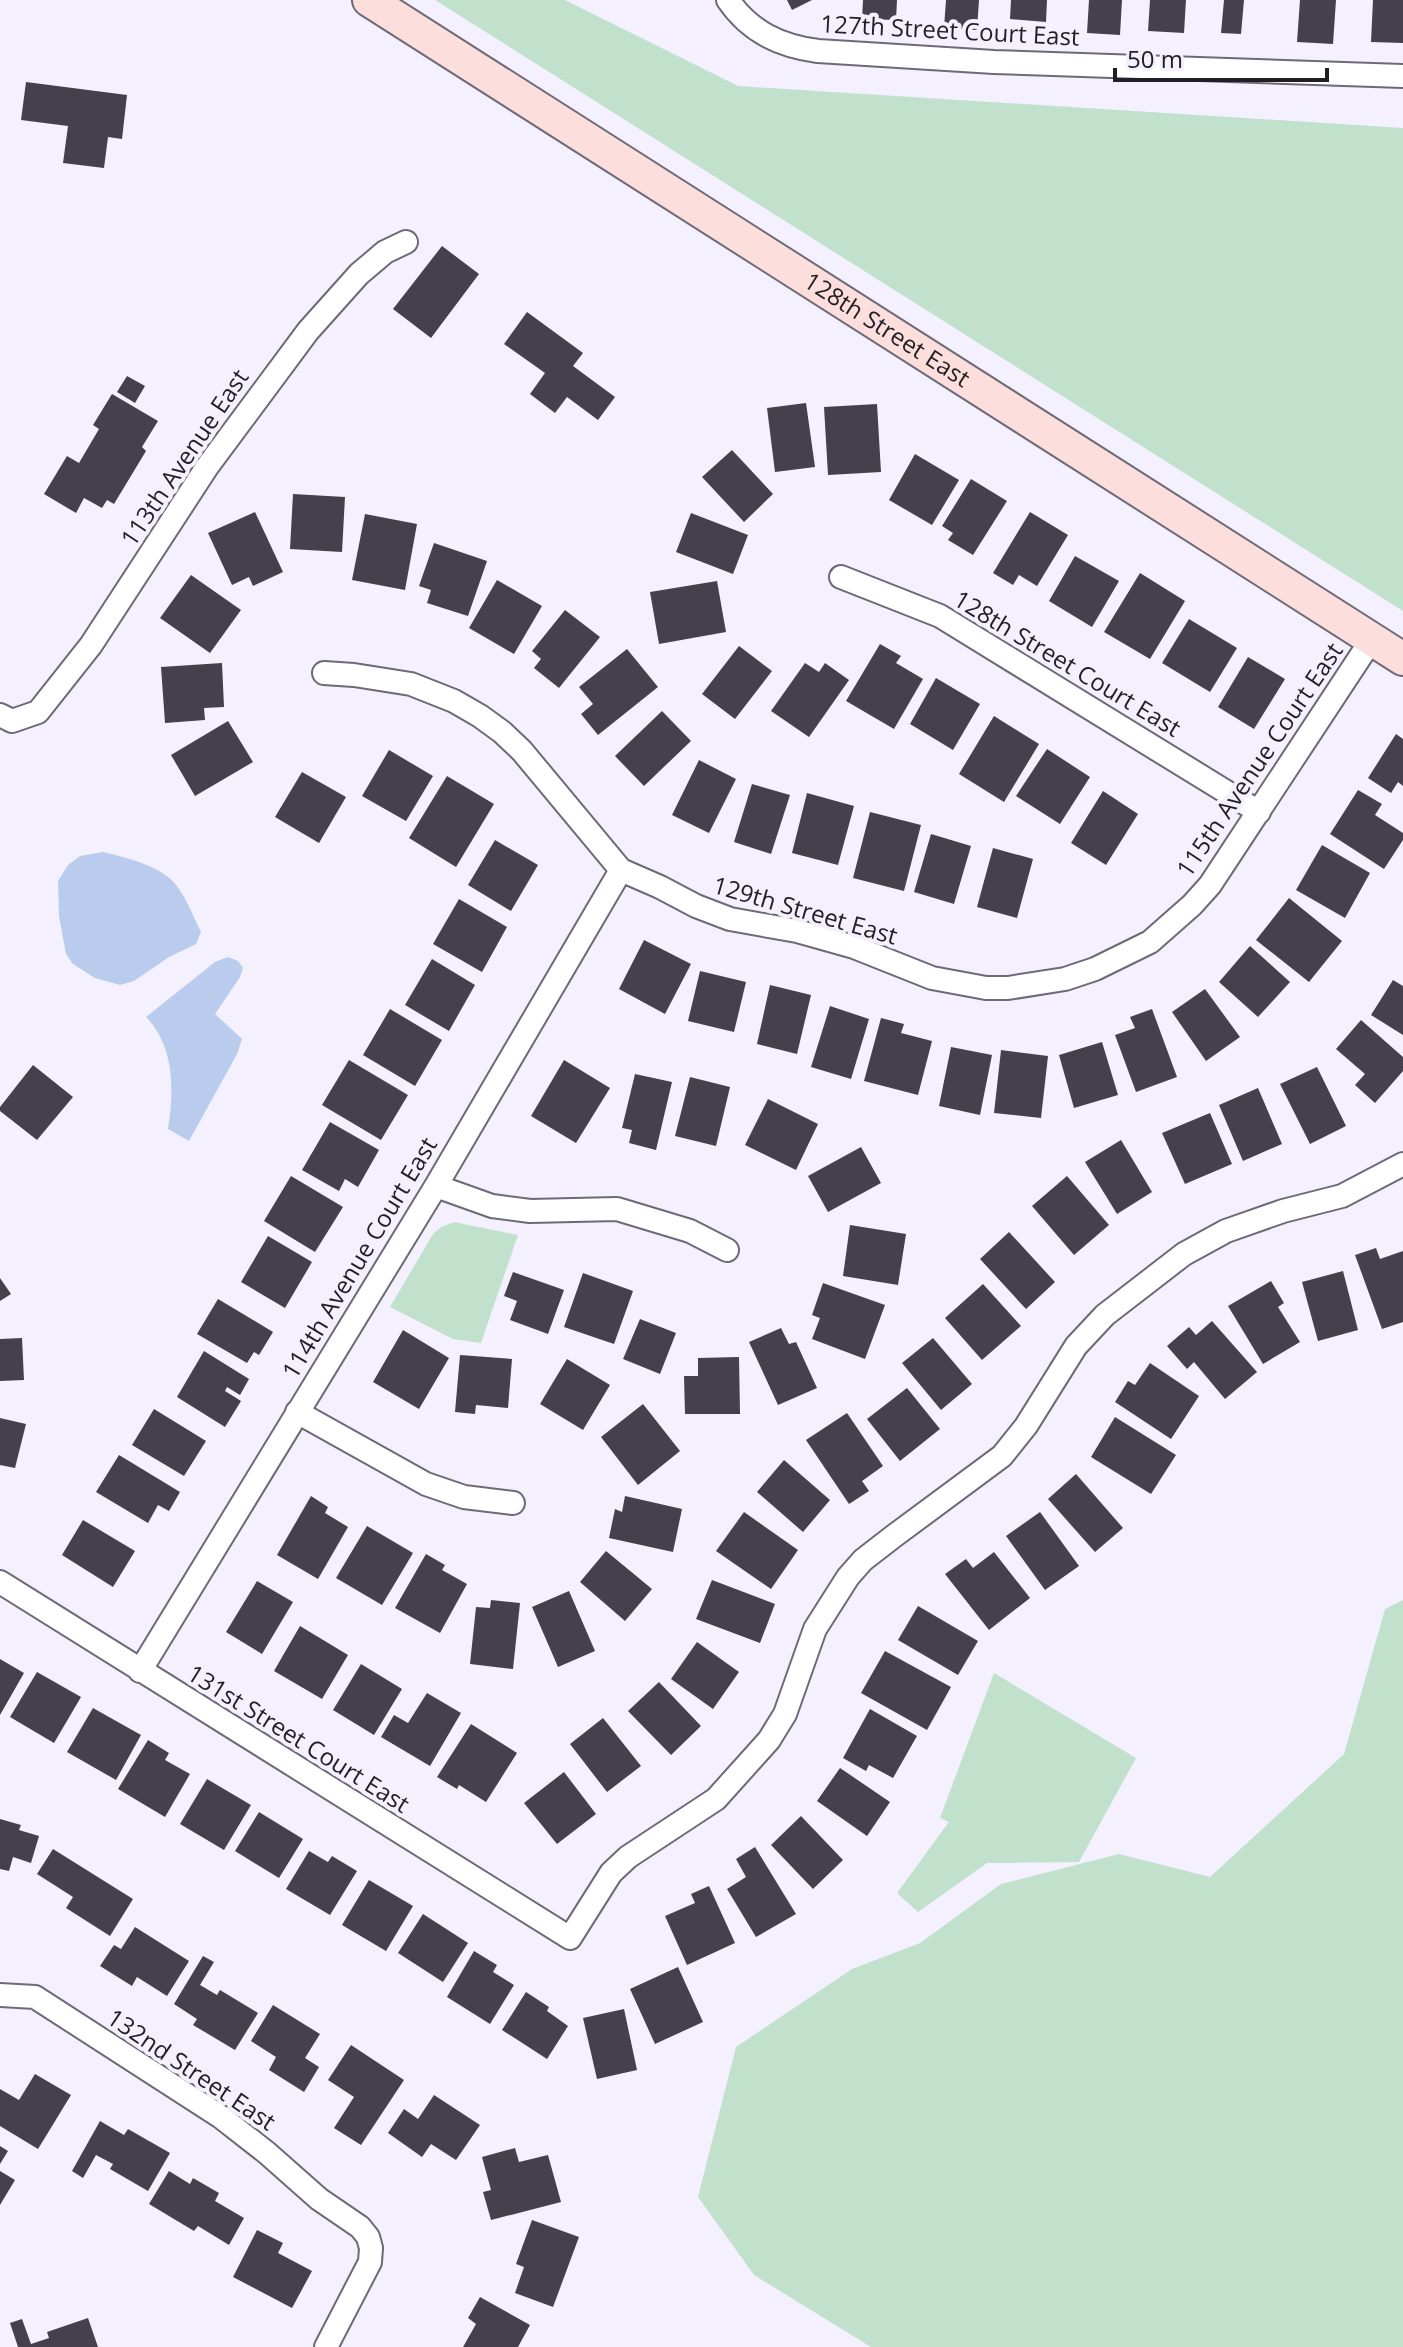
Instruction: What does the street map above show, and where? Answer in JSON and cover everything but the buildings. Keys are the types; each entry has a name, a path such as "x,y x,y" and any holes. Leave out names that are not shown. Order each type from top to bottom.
{"street":[{"name":"128th Street East","path":"369,0 1403,659"},
{"name":"127th Street Court East","path":"728,0 754,29 773,41 818,51 994,62 1403,76"},
{"name":"113th Avenue East","path":"0,715 12,721 38,712 91,645 207,467 308,331 359,274 385,252 406,242"},
{"name":"128th Street Court East","path":"841,577 940,616 1259,812"},
{"name":"115th Avenue Court East","path":"1065,979 1126,955 1160,933 1210,885 1372,639"},
{"name":"129th Street East","path":"324,673 411,684 454,701 480,716 522,751 621,870 696,906 730,919 797,931 854,947 932,978 986,988 1008,988 1065,979"},
{"name":"114th Avenue Court East","path":"140,1671 436,1186 621,870"},
{"name":"131st Street Court East","path":"0,1582 570,1938 611,1873 628,1857 716,1799 769,1740 785,1714 815,1629 848,1577 863,1560 1002,1456 1026,1426 1076,1346 1105,1315 1184,1254 1226,1231 1283,1211 1342,1196 1403,1164"},
{"path":"436,1186 492,1206 530,1211 617,1209 690,1231 727,1250"},
{"path":"297,1412 426,1484 464,1497 513,1503"},
{"name":"132nd Street East","path":"0,1995 35,1997 221,2117 319,2199 360,2227 368,2237 370,2262 326,2347"}],"green space":[{"path":"435,0 565,0 738,86 1403,128 1403,611"},
{"path":"454,1222 518,1235 481,1343 453,1339 390,1307 433,1234"},
{"path":"1403,1600 1403,2347 871,2347 754,2275 698,2197 736,2047 852,1969 920,1943 1001,1884 1119,1854 1210,1877 1344,1754 1385,1609"},
{"path":"994,1673 1136,1758 1079,1862 987,1863 918,1912 897,1893 949,1822 940,1818"}],"water":[{"path":"103,852 146,865 168,877 183,895 201,932 196,944 169,957 134,981 120,985 95,978 73,964 66,954 59,916 58,881 68,865 80,856"},
{"path":"228,957 238,961 243,968 215,1014 242,1039 237,1054 189,1141 168,1129 170,1070 163,1042 146,1017 215,962"}]}
